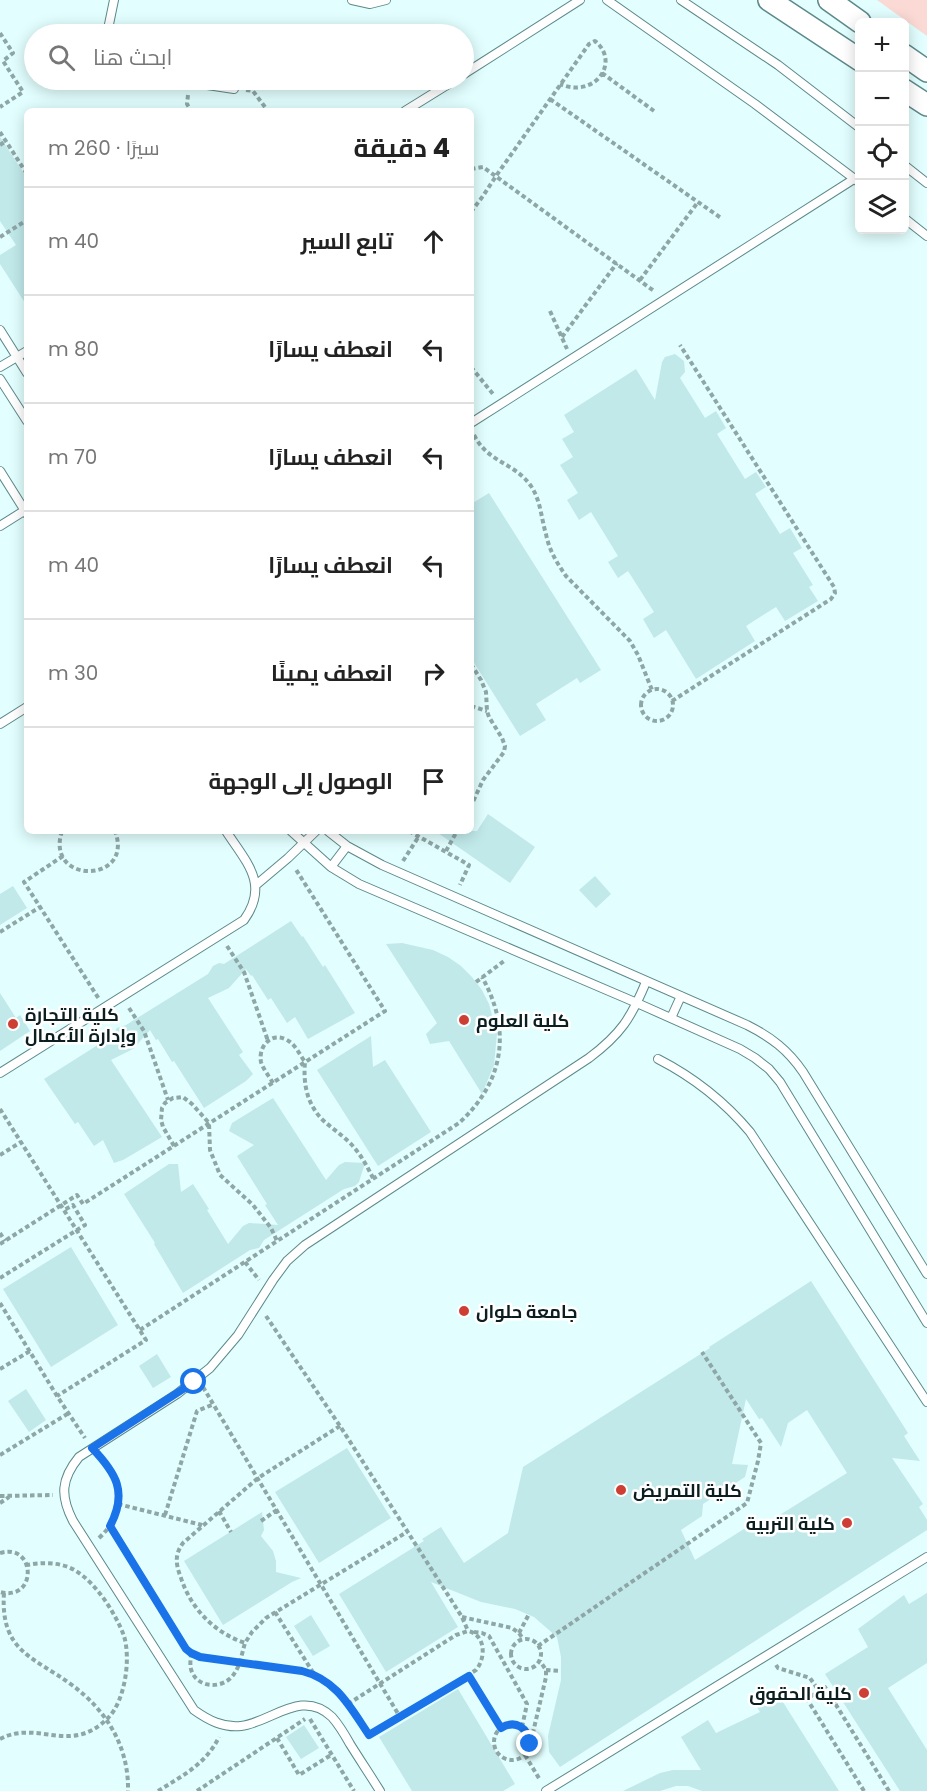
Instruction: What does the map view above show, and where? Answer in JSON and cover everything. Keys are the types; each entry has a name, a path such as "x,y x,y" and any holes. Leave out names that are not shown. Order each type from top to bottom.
{"street":[{"path":"769,0 855,57"},
{"path":"829,0 855,18"},
{"path":"909,58 927,71"},
{"path":"909,93 927,105"}],"lane":[{"path":"109,24 114,0"},
{"path":"352,0 370,4 386,0"},
{"path":"474,68 580,0"},
{"path":"607,0 737,91 856,180"},
{"path":"681,0 778,65 857,126"},
{"path":"410,108 439,90"},
{"path":"909,169 927,183"},
{"path":"474,421 855,182"},
{"path":"909,222 927,236"},
{"path":"0,330 24,368"},
{"path":"0,368 24,353"},
{"path":"0,379 24,416"},
{"path":"0,471 24,508"},
{"path":"0,526 24,512"},
{"path":"0,724 24,709"},
{"path":"0,1073 244,920 252,910 256,898 256,885 254,875 228,834"},
{"path":"294,834 331,867 374,891 672,1018 755,1058 780,1082 927,1323"},
{"path":"256,885 313,834"},
{"path":"332,834 347,846 396,872 681,996 764,1034 779,1044 792,1057 927,1274"},
{"path":"331,867 347,846"},
{"path":"380,1791 332,1716 321,1709 302,1706 284,1710 241,1726 224,1726 208,1720 194,1710 66,1509 65,1481 70,1468 79,1457 177,1394 210,1368 238,1335 287,1261 305,1245 601,1049 622,1028 637,1003 646,981"},
{"path":"672,1018 681,996"},
{"path":"658,1059 679,1070 718,1098 750,1132 927,1402"},
{"path":"546,1791 927,1557"}],"path":[{"path":"0,33 13,53 3,61 23,92 0,107"},
{"path":"474,208 560,84 589,44 593,41 601,46 605,62 602,73 592,84 570,88 560,84"},
{"path":"602,73 654,111"},
{"path":"244,90 253,91 266,108"},
{"path":"550,99 721,218"},
{"path":"0,132 24,169"},
{"path":"0,145 6,141"},
{"path":"474,168 483,166 640,279 665,300"},
{"path":"640,279 698,202"},
{"path":"1,236 24,222"},
{"path":"562,337 617,263"},
{"path":"550,311 572,359"},
{"path":"672,701 831,599 835,593 834,587 680,345"},
{"path":"474,371 501,404"},
{"path":"474,435 487,453 518,472 532,489 541,508 546,537 559,565 566,576 630,641 652,690"},
{"path":"474,669 486,692 487,711 504,742 504,752 483,780 474,800"},
{"path":"660,689 666,692 672,701 672,711 661,721 647,718 643,713 642,699 652,690 660,689"},
{"path":"474,707 487,711"},
{"path":"62,834 60,843 63,856 72,867 80,871 98,871 113,861 117,852 116,834"},
{"path":"415,834 469,866 454,897"},
{"path":"446,851 455,834"},
{"path":"396,872 419,836"},
{"path":"63,856 24,882 105,1008"},
{"path":"0,1244 77,1195 83,1204 385,1011 288,858"},
{"path":"0,932 40,907"},
{"path":"218,937 233,953 244,972 268,1041"},
{"path":"476,982 517,952"},
{"path":"140,1330 459,1123 472,1111 490,1084 500,1041 499,1024 493,999 482,977"},
{"path":"120,998 129,1007 144,1031 168,1100"},
{"path":"273,1083 261,1061 262,1049 268,1041 278,1037 287,1040 305,1062 306,1088 316,1113 350,1143 373,1178"},
{"path":"174,1146 161,1120 162,1108 168,1100 178,1097 187,1099 209,1123 210,1150 220,1175 254,1204 277,1241"},
{"path":"0,1109 146,1340 57,1396"},
{"path":"0,1155 21,1142"},
{"path":"0,1278 85,1226 73,1204 64,1210"},
{"path":"0,1233 5,1241"},
{"path":"245,1262 267,1289"},
{"path":"0,1303 57,1396 92,1448 109,1466 118,1485 118,1504 115,1516 110,1526 99,1538 88,1545"},
{"path":"276,1329 482,1646 480,1665 469,1676 352,1746"},
{"path":"0,1369 30,1351"},
{"path":"538,1646 747,1503 761,1443 702,1352"},
{"path":"208,1395 400,1717"},
{"path":"165,1515 197,1412 214,1404"},
{"path":"0,1455 69,1413"},
{"path":"245,1643 221,1631 194,1606 182,1584 176,1564 177,1555 183,1543 258,1478 340,1426"},
{"path":"0,1496 64,1495"},
{"path":"0,1503 11,1496"},
{"path":"118,1504 202,1525"},
{"path":"261,1521 277,1510"},
{"path":"219,1511 231,1532"},
{"path":"110,1526 186,1649 200,1657 315,1674 336,1689 369,1735"},
{"path":"191,1653 190,1668 196,1679 212,1686 225,1682 234,1674 245,1643 259,1623 407,1532"},
{"path":"0,1553 13,1552 20,1555 27,1565 26,1583 13,1592 2,1592 3,1618 11,1640 27,1658 72,1686 107,1719 125,1758 129,1776 128,1791"},
{"path":"0,1739 24,1731 55,1737 76,1735 97,1727 107,1719 120,1702 124,1682 126,1662 124,1638 117,1620 103,1598 76,1571 54,1564 27,1565"},
{"path":"275,1612 315,1674"},
{"path":"519,1632 529,1614"},
{"path":"462,1617 508,1627 519,1632 524,1639"},
{"path":"348,1704 456,1635 471,1631 489,1636 527,1704 522,1726"},
{"path":"530,1639 538,1646 541,1655 540,1661 535,1666 522,1669 513,1660 511,1653 518,1642 530,1639"},
{"path":"530,1744 527,1731 522,1726 511,1724 501,1728 495,1740 498,1753 510,1760 525,1755 530,1744 546,1677 546,1670 540,1661"},
{"path":"778,1668 810,1677 819,1691"},
{"path":"546,1670 561,1671"},
{"path":"469,1676 501,1728"},
{"path":"864,1791 807,1699 825,1687 889,1791"},
{"path":"834,1702 840,1697"},
{"path":"302,1706 354,1791"},
{"path":"197,1791 308,1717"},
{"path":"158,1791 199,1765 214,1747 224,1726"},
{"path":"276,1738 299,1775 332,1755"},
{"path":"525,1755 546,1791"}],"shaded area":[{"path":"877,0 927,0 927,36 909,23 909,18 902,18"}],"building":[{"path":"0,137 24,173 24,301 0,264 0,255 16,245 0,221"},
{"path":"675,354 684,361 685,372 680,378 705,418 716,411 726,428 717,434 745,479 756,472 766,487 755,494 780,534 790,528 802,548 793,553 813,585 809,587 818,601 785,621 776,607 746,626 755,641 696,679 666,630 654,638 643,619 654,612 628,571 618,578 608,562 618,556 591,512 579,520 567,500 578,493 560,465 573,457 562,439 574,432 564,415 636,369 655,400 662,362 665,357"},
{"path":"489,493 601,670 580,683 577,678 536,704 546,720 520,736 474,663 474,502"},
{"path":"488,814 535,847 510,883 439,834 474,834 474,831 477,831"},
{"path":"595,876 611,894 596,908 579,890"},
{"path":"13,886 27,908 0,925 0,894"},
{"path":"291,921 323,967 325,965 355,1013 308,1039 295,1017 287,1023 271,998 268,1000 246,969 229,988 208,998 243,1052 239,1055 253,1074 204,1108 174,1061 172,1062 150,1030 133,1049 111,1060 162,1137 114,1163 103,1140 94,1146 78,1122 75,1124 44,1079 112,1036 117,1028 126,1025 208,974 213,966 219,963 224,964"},
{"name":"كلية العلوم","path":"402,943 433,950 448,957 461,966 482,990 489,1004 497,1034 494,1065 482,1094 449,1041 430,1044 426,1034 437,1023 386,944"},
{"name":"كلية التجارة وإدارة الأعمال","path":"0,993 16,1018 20,1015 30,1031 0,1051"},
{"path":"371,1036 373,1067 385,1060 431,1132 378,1166 317,1070"},
{"path":"273,1098 326,1180 339,1165 345,1162 365,1163 359,1182 355,1186 344,1189 264,1240 259,1248 250,1250 183,1293 124,1194 169,1164 178,1164 181,1192 193,1184 228,1244 243,1226 249,1223 278,1225 237,1156 254,1145 229,1131 232,1123"},
{"path":"71,1247 118,1325 51,1367 3,1289"},
{"path":"811,1281 908,1433 904,1436 920,1461 892,1458 923,1504 919,1507 927,1520 927,1530 560,1767 549,1752 548,1736 561,1680 561,1657 557,1637 534,1617 515,1609 481,1602 431,1582 458,1627 386,1672 339,1594 424,1541 422,1539 441,1527 464,1563 508,1533 523,1467","holes":["746,1399 759,1419 762,1418 781,1447 788,1423 807,1410 847,1473 762,1526 758,1520 695,1560 681,1530 702,1516 703,1504 745,1477 748,1465 732,1464"]},
{"path":"157,1354 171,1377 153,1388 139,1366"},
{"path":"26,1389 46,1420 29,1432 8,1401"},
{"path":"347,1448 391,1518 319,1563 275,1492"},
{"path":"262,1512 264,1530 261,1536 273,1551 276,1572 301,1578 223,1625 184,1561"},
{"name":"كلية الحقوق","path":"927,1593 927,1663 888,1688 927,1750 927,1791 900,1791 825,1674 868,1647 858,1629 904,1595 909,1604"},
{"path":"311,1615 330,1646 313,1656 294,1626"},
{"path":"458,1689 515,1784 503,1791 412,1791 379,1737"},
{"path":"776,1691 839,1791 702,1791 688,1786 676,1786 660,1791 623,1791 660,1773 673,1770 701,1770 681,1737 708,1720 716,1733 760,1712 755,1704"},
{"path":"304,1725 319,1748 301,1759 286,1737"}],"place":[{"name":"كلية العلوم","path":"464,1020"},
{"name":"كلية التجارة وإدارة الأعمال","path":"13,1024"},
{"name":"جامعة حلوان","path":"464,1311"},
{"name":"كلية التمريض","path":"621,1490"},
{"name":"كلية التربية","path":"847,1523"},
{"name":"كلية الحقوق","path":"864,1693"}],"route":[{"path":"194,1382 92,1448 109,1466 118,1485 118,1504 110,1526 186,1649 200,1657 315,1674 336,1689 369,1735 469,1676 501,1728 511,1724 522,1726 527,1731 530,1744"}]}
